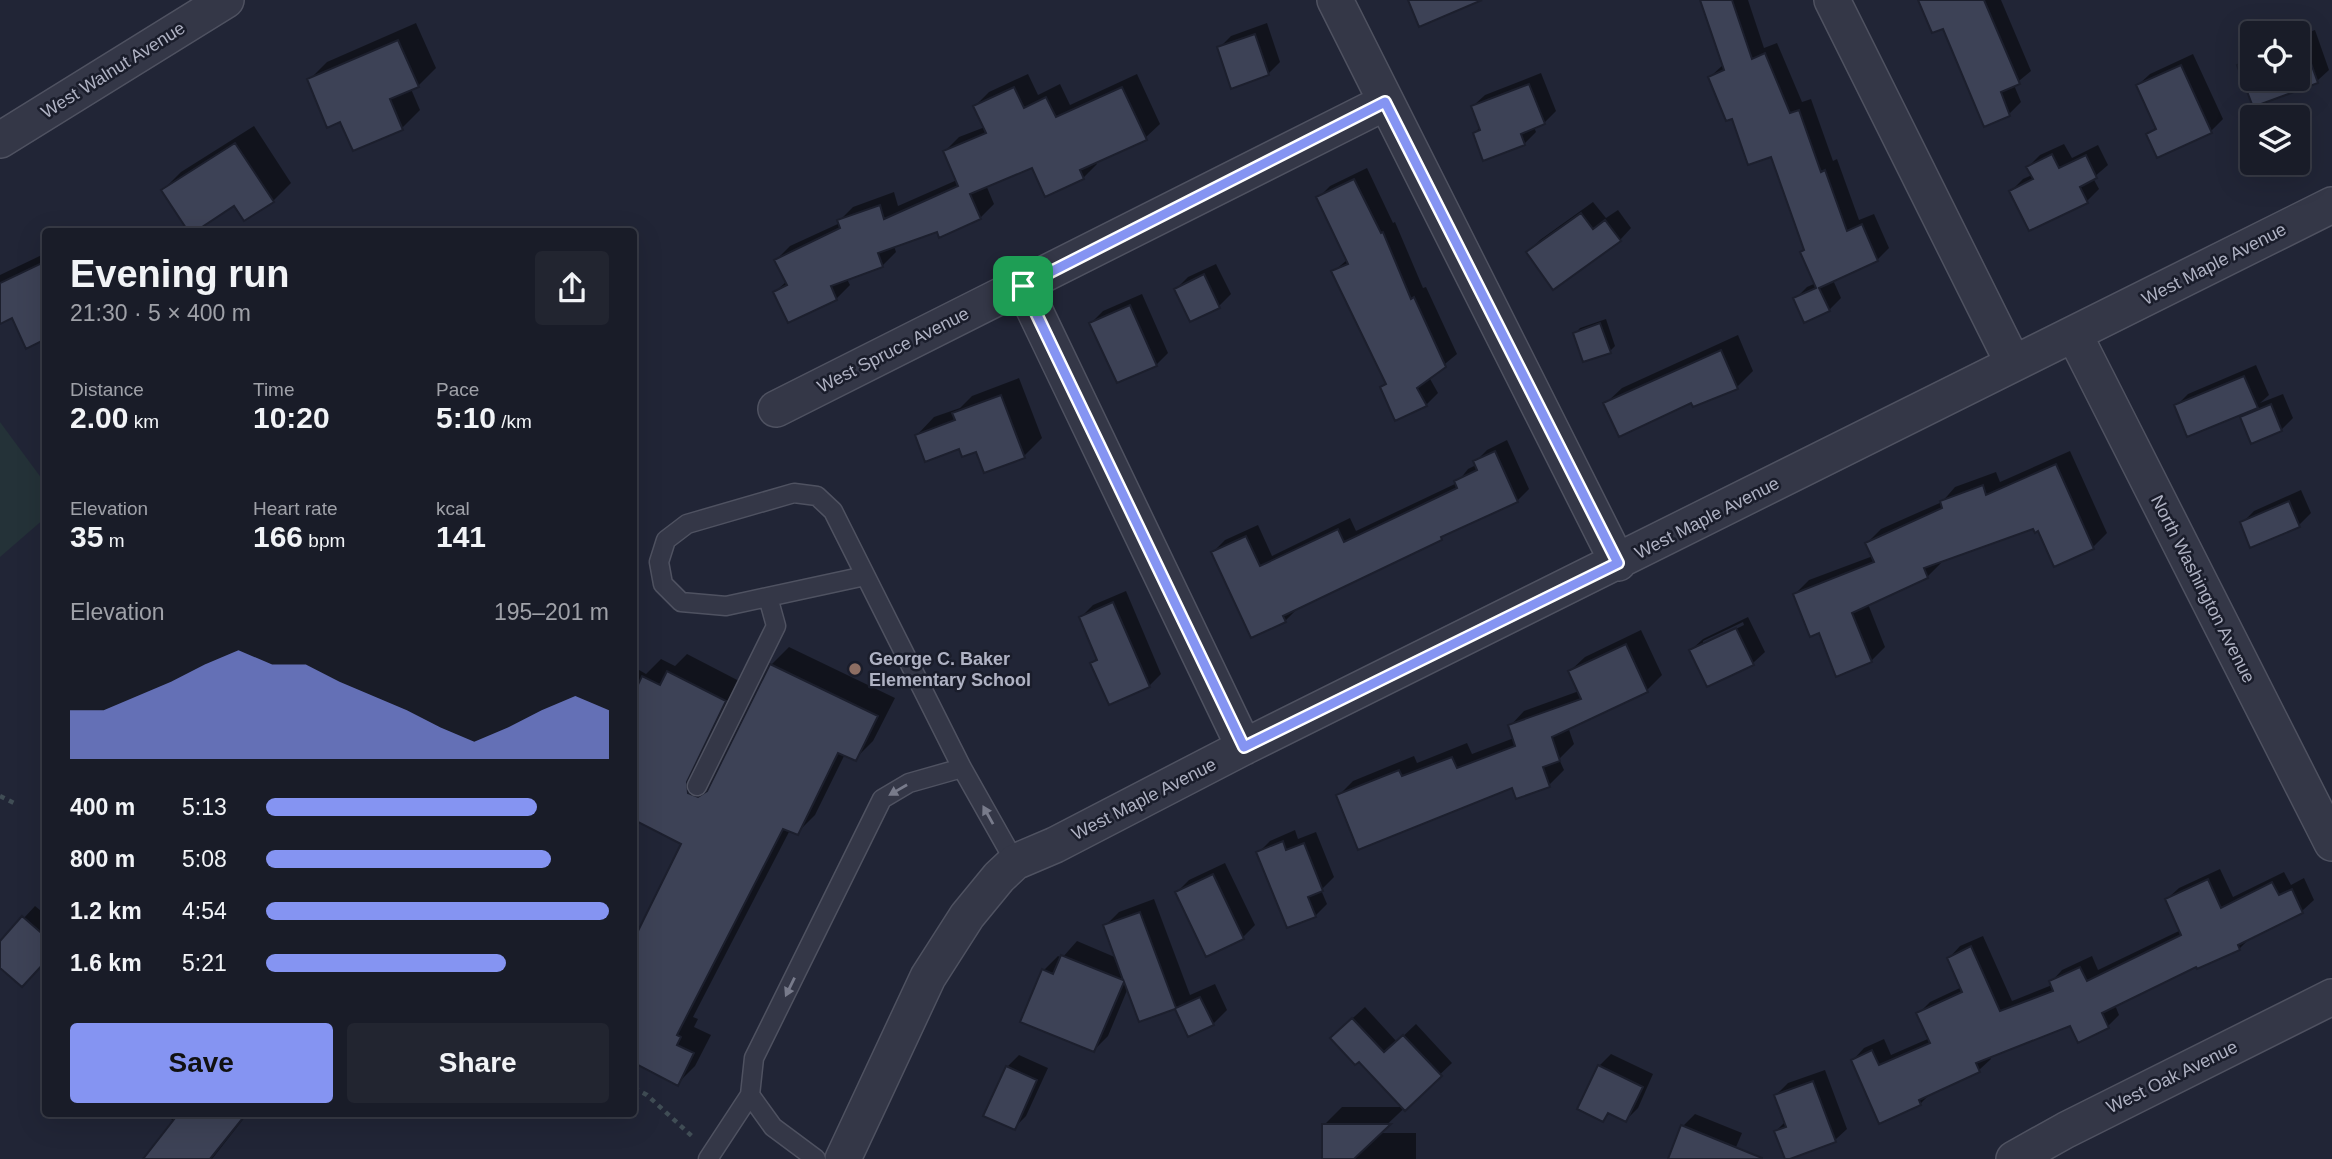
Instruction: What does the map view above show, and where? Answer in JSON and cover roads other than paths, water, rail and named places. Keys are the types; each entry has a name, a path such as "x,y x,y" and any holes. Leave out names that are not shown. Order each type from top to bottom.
{"street":[{"name":"West Walnut Avenue","path":"0,140 226,0"},
{"path":"1335,0 1618,563"},
{"path":"1832,0 2013,363"},
{"name":"West Spruce Avenue","path":"776,409 1385,102"},
{"name":"West Maple Avenue","path":"843,1159 928,977 967,916 1015,862 1055,845 1244,747 2332,205"},
{"path":"1023,286 1244,747"},
{"name":"North Washington Avenue","path":"2074,334 2332,843"},
{"name":"West Oak Avenue","path":"2014,1159 2066,1130 2332,997"}],"lane":[{"path":"865,576 726,606 681,602 663,584 659,562 666,540 687,524 794,493 817,496 834,511 962,768 1015,862"},
{"path":"697,786 776,625 768,597"},
{"path":"708,1159 750,1095 754,1058 882,799 909,783 962,768"},
{"path":"750,1095 773,1127 816,1159"}],"place":[{"name":"George C. Baker Elementary School","path":"855,669"}]}
